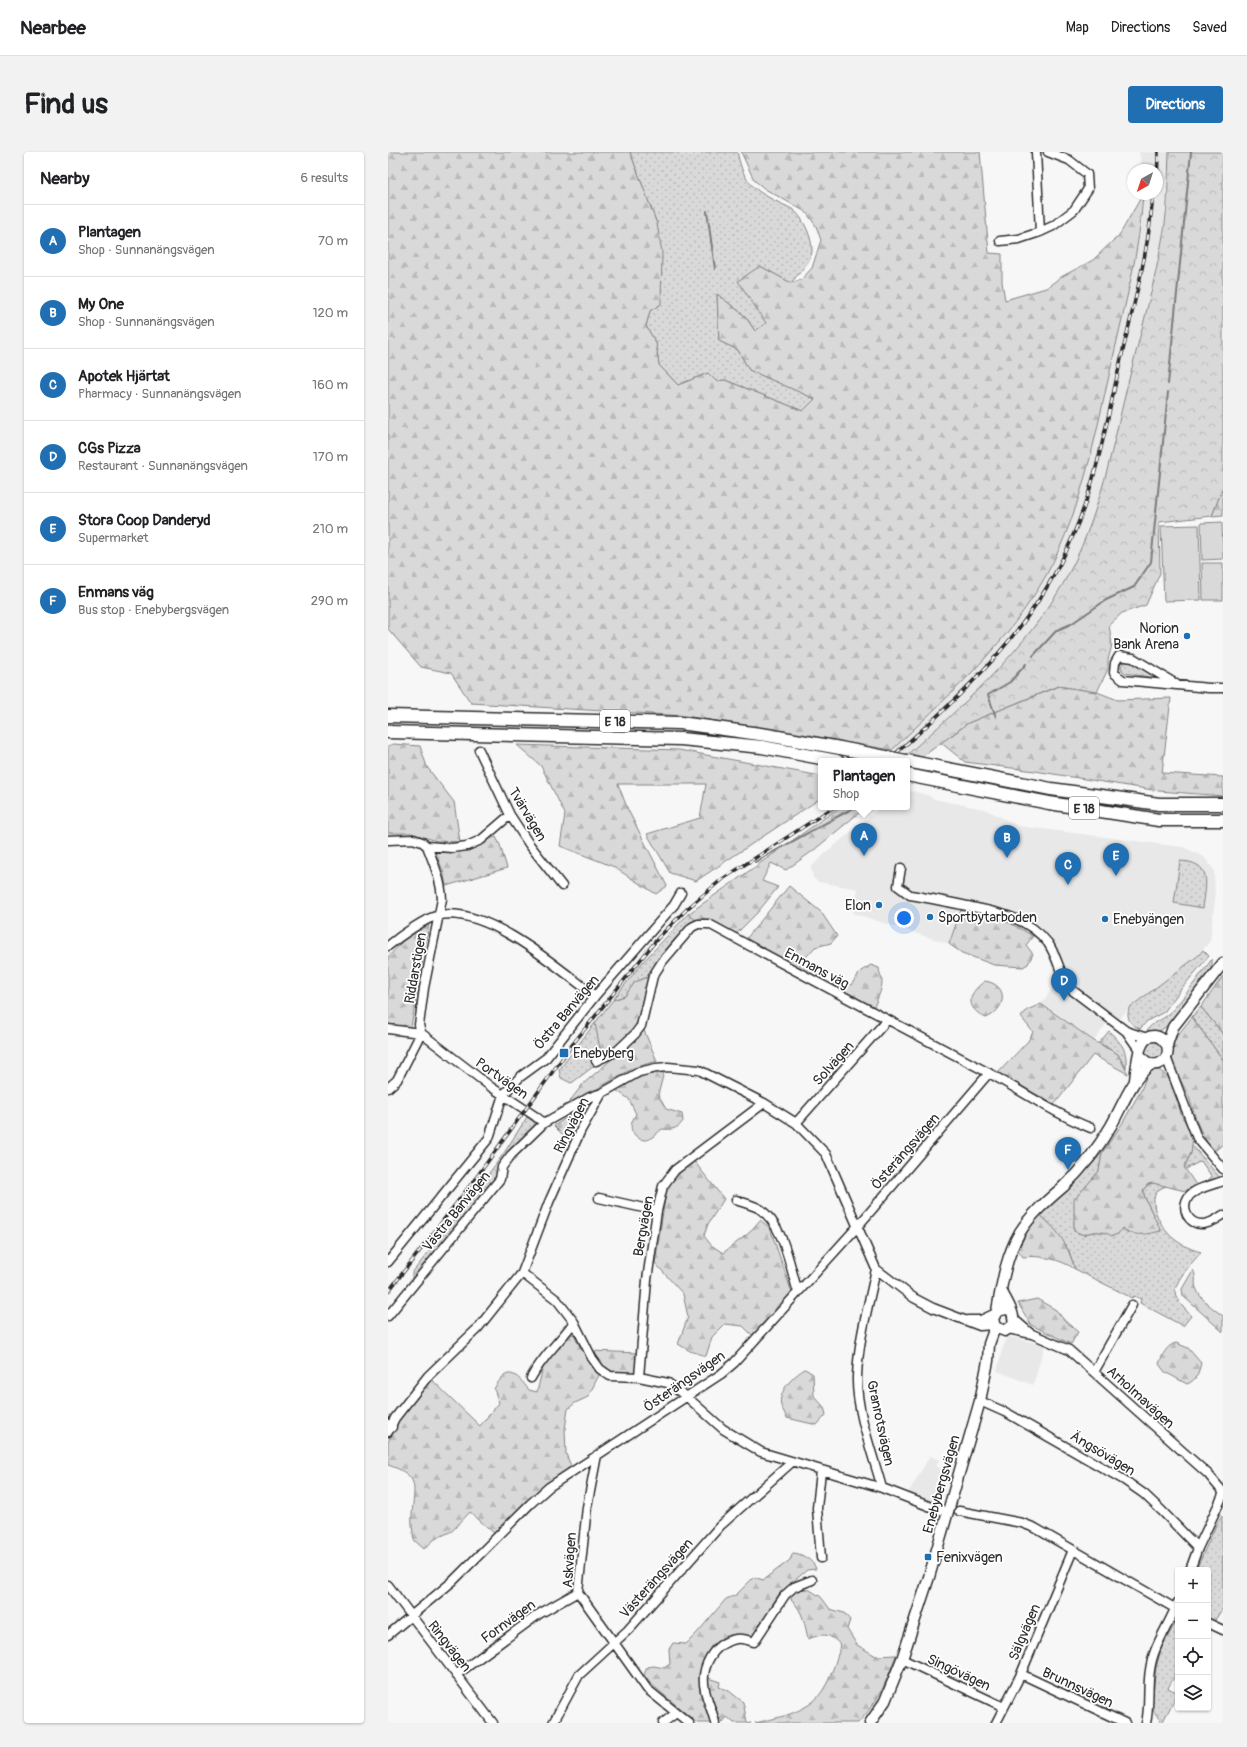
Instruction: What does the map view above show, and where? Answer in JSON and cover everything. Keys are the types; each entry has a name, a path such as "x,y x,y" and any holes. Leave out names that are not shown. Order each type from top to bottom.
{"highway":[{"name":"E 18","path":"388,716 680,723 767,735 891,758"},
{"name":"E 18","path":"388,732 681,739 762,747 823,758"},
{"name":"E 18","path":"910,762 1051,789 1159,804 1223,804"},
{"name":"E 18","path":"910,776 1049,803 1159,820 1223,820"}],"main road":[{"path":"1135,1080 1159,1062 1168,1053 1167,1045 1174,1027 1223,963"},
{"path":"1158,1037 1174,1027"},
{"path":"1001,1290 1012,1315 1013,1325 1007,1330 994,1326 1005,1269 1011,1250 1021,1231 1043,1203 1064,1186 1087,1162 1111,1125 1135,1080 1140,1045 1147,1038 1152,1036 1158,1037 1167,1045"},
{"path":"1140,1053 1143,1060 1159,1062"},
{"path":"996,1312 1006,1309 1012,1315"},
{"name":"Enebybergsvägen","path":"870,1723 885,1702 902,1660 929,1577 980,1400 988,1361 989,1344 994,1326"},
{"name":"Enebybergsvägen","path":"988,1361 995,1345 1007,1330"}],"street":[{"path":"1036,152 1040,232"},
{"path":"1000,241 1019,239 1053,226 1074,210 1088,189 1087,174 1069,160 1048,152"},
{"path":"1176,684 1126,654 1119,656 1115,663 1114,673 1123,680 1223,688"},
{"name":"Tvärvägen","path":"479,750 510,815 529,844 562,886"},
{"path":"388,840 413,839 422,842 426,846 452,848 467,846 481,840 510,815"},
{"name":"Riddarstigen","path":"388,1088 397,1080 420,1033 419,1025 421,1008 442,899 442,886 426,846"},
{"path":"901,868 898,886 910,894 1002,913 1022,921 1036,930 1053,952 1062,977 1068,987 1126,1031 1147,1038"},
{"name":"Östra Banvägen","path":"388,1262 489,1138 503,1095 520,1077 546,1058 595,996 674,905 681,893"},
{"path":"388,946 404,933 438,915 450,914 471,918 511,935 531,947 595,996"},
{"name":"Enmans väg","path":"596,1061 617,1051 635,1034 641,1026 653,976 692,927 698,924 709,924 989,1073 1071,1120 1091,1128"},
{"name":"Solvägen","path":"796,1123 887,1020"},
{"name":"Portvägen","path":"388,1029 420,1033 503,1095 544,1123"},
{"path":"1126,1031 1140,1053"},
{"path":"1159,1062 1173,1077 1197,1138 1223,1169"},
{"name":"Ringvägen","path":"389,1428 428,1376 478,1328 522,1273 548,1202 581,1130 602,1093 639,1072 668,1067 699,1070 764,1103 796,1123 826,1154 876,1269 914,1298 933,1308 968,1320 980,1326 994,1326"},
{"name":"Österängsvägen","path":"388,1635 453,1581 549,1487 687,1397 721,1374 734,1362 858,1226 989,1073"},
{"path":"544,1123 590,1097 602,1093"},
{"name":"Bergvägen","path":"639,1378 647,1280 657,1211 663,1186 675,1170 764,1103"},
{"name":"Västra Banvägen","path":"388,1316 500,1179 502,1167 511,1155 544,1123"},
{"path":"1223,1182 1201,1189 1190,1195 1184,1206 1187,1216 1193,1222 1203,1224 1223,1215"},
{"path":"598,1198 657,1211"},
{"path":"736,1200 759,1208 772,1221 781,1236 798,1292"},
{"name":"Granrotsvägen","path":"876,1269 860,1353 857,1378 865,1425 882,1488"},
{"path":"522,1273 558,1300 574,1322 592,1358 600,1369 610,1376 639,1378 668,1383 687,1397 723,1429 761,1452 882,1488 939,1510 947,1511"},
{"path":"1094,1372 1132,1305"},
{"name":"Ringvägen","path":"968,1320 981,1320 996,1312"},
{"name":"Arholmavägen","path":"1012,1315 1032,1334"},
{"path":"532,1378 539,1363 574,1322"},
{"name":"Arholmavägen","path":"1007,1330 1032,1334 1069,1350 1208,1474 1223,1493"},
{"name":"Ängsövägen","path":"980,1400 1007,1412 1124,1480 1153,1502 1198,1548"},
{"name":"Askvägen","path":"597,1455 587,1507 578,1592 646,1689 689,1723"},
{"name":"Västerängsvägen","path":"553,1723 579,1675 613,1642 628,1630 720,1526 792,1462"},
{"path":"821,1471 817,1508 821,1558"},
{"path":"1191,1567 1223,1493"},
{"path":"959,1511 1022,1523 1035,1528 1175,1606"},
{"name":"Sälgvägen","path":"996,1723 1021,1674 1073,1550"},
{"path":"715,1723 705,1690 704,1672 709,1658 722,1645 735,1640 754,1642 785,1595 794,1587 812,1580"},
{"name":"Ringvägen","path":"388,1585 410,1616 493,1723"},
{"name":"Fornvägen","path":"456,1675 538,1614 578,1592"},
{"path":"1146,1723 1148,1715 1150,1670 1156,1648 1175,1611"},
{"path":"1211,1624 1223,1630"},
{"name":"Singövägen","path":"902,1660 1004,1707"},
{"name":"Brunnsvägen","path":"1021,1674 1124,1723"},
{"path":"663,1723 676,1713"}],"shaded area":[{"path":"1139,152 1169,152 1164,228 1155,278 1115,441 1092,523 1076,560 1056,597 1031,631 1005,662 977,691 909,753 892,750 992,651 1017,621 1039,588 1058,553 1073,515 1095,434 1142,224 1143,200 1163,200 1163,164 1142,164"},
{"name":"Enebyängen","path":"910,791 928,795 934,799 984,809 1019,826 1183,847 1204,857 1214,870 1215,900 1210,941 1199,955 1127,1010 1112,1028 1106,1024 1094,1041 1041,1004 1056,983 1048,952 1040,941 1010,923 986,915 962,910 949,944 853,913 858,889 818,882 813,878 811,867 877,810 910,810"},
{"path":"1011,1337 1045,1345 1033,1385 997,1371 1002,1350 1007,1338"},
{"path":"930,1456 939,1460 936,1466 947,1472 950,1466 952,1467 941,1499 935,1502 908,1493"}],"green space":[{"path":"388,152 630,152 657,224 662,252 661,304 650,311 646,326 656,343 659,365 678,385 708,373 716,381 725,380 803,411 815,399 749,370 738,350 719,341 717,294 745,316 755,331 766,323 738,281 760,266 791,283 801,280 812,268 821,240 816,226 806,212 765,189 754,180 741,152 980,152 989,253 1002,254 1002,282 1005,300 1046,288 1061,277 1093,260 1120,234 1140,200 1142,200 1139,236 1131,277 1093,447 1076,506 1053,562 1023,612 989,654 892,750 685,716 471,703 451,673 421,667 388,629"},
{"path":"630,152 737,152 743,172 747,180 754,188 792,209 800,217 809,235 812,247 811,256 803,269 791,283 760,266 766,324 755,331 745,316 717,294 719,341 738,350 749,370 816,399 803,411 725,380 716,381 708,373 678,385 659,365 656,343 646,326 650,311 657,224"},
{"path":"1169,152 1223,152 1223,487 1212,516 1159,522 1160,573 1146,605 1122,613 1109,625 1112,645 1108,660 1108,669 1097,692 1058,686 968,723 922,757 909,753 968,699 1006,661 1040,619 1055,597 1082,547 1092,520 1108,466 1148,307 1164,230 1168,191"},
{"path":"1223,487 1223,515 1212,516"},
{"path":"1222,522 1223,559 1202,560 1201,523"},
{"path":"1199,525 1201,600 1164,601 1161,526"},
{"path":"1202,563 1223,563 1223,600 1203,600"},
{"path":"1125,661 1153,674 1156,676 1155,678 1125,673 1121,666"},
{"path":"1059,686 1097,692 1118,700 1171,698 1162,773 1223,777 1223,796 1159,791 1035,771 965,762 940,742 951,736 968,723"},
{"path":"393,744 420,746 427,767 454,802 460,842 437,841 411,833 388,833 388,746"},
{"path":"517,745 679,750 818,775 818,800 696,881 670,873 647,834 700,818 706,784 618,784 628,810 667,886 656,894 612,866 560,846 565,814 541,766"},
{"path":"836,810 862,810 814,850 786,870 771,863 762,881 778,887 757,913 736,934 706,919 697,921 688,914"},
{"path":"496,837 507,868 446,886 443,870 434,851"},
{"path":"1180,861 1191,862 1198,865 1203,870 1206,883 1203,908 1174,903"},
{"path":"789,886 821,912 837,936 831,943 815,947 806,957 821,974 820,979 746,939"},
{"path":"961,910 986,915 1010,923 1033,936 1026,945 1033,954 1028,964 1023,967 994,965 962,953 949,944"},
{"path":"688,914 697,921 690,925 676,938 657,962 648,977 635,982 625,996 613,1000 642,963"},
{"path":"429,924 411,1027 388,1026 388,957 403,941"},
{"path":"1203,950 1209,956 1164,1012 1147,1021 1140,1029 1131,1023 1128,1015 1129,1008 1199,955"},
{"path":"1212,959 1212,969 1170,1024 1158,1032 1147,1030 1169,1014"},
{"path":"871,965 879,968 882,978 882,985 874,1007 832,985 836,980 851,985 861,971"},
{"path":"1223,976 1223,1034 1201,1007"},
{"path":"648,977 642,1008 637,1023 629,1036 606,1057 601,1054 595,1023 613,1000 625,996 635,982"},
{"path":"985,981 993,983 999,987 1002,992 1001,1004 998,1009 986,1018 974,1009 971,1000 975,990"},
{"path":"1041,1004 1094,1041 1118,1054 1128,1074 1093,1055 1054,1105 997,1074 1028,1041 1033,1032 1021,1017 1027,1010"},
{"path":"1201,1007 1223,1034 1223,1060 1192,1017"},
{"path":"1192,1017 1223,1060 1223,1144 1216,1150 1211,1150 1197,1123 1189,1097 1175,1069 1170,1050 1177,1036"},
{"path":"595,1023 606,1057 571,1083 561,1078 559,1070"},
{"path":"643,1028 657,1061 633,1068 571,1104 570,1101 583,1084 627,1046"},
{"path":"1109,1031 1118,1040 1125,1052 1126,1069 1122,1061 1115,1053 1099,1043"},
{"path":"1154,1041 1160,1044 1163,1050 1160,1056 1154,1059 1148,1056 1145,1050 1148,1044"},
{"path":"1149,1070 1159,1070 1167,1076 1174,1087 1181,1114 1193,1137 1191,1153 1184,1167 1196,1185 1185,1191 1153,1183 1148,1184 1143,1190 1145,1198 1161,1231 1136,1234 1122,1228 1118,1234 1112,1236 1106,1233 1098,1232 1091,1232 1084,1235 1074,1231 1074,1200 1099,1171 1102,1153 1122,1124 1141,1090"},
{"path":"664,1072 658,1095 666,1109 682,1114 683,1121 677,1127 662,1129 654,1136 646,1140 638,1138 631,1129 636,1114 629,1099 616,1090 638,1078"},
{"path":"594,1102 571,1143 554,1126 588,1103"},
{"path":"527,1117 535,1123 535,1129 530,1138 412,1280 412,1273 458,1215 504,1153"},
{"path":"1192,1145 1221,1179 1211,1182 1208,1180 1212,1177 1201,1161 1186,1169 1184,1168 1191,1153"},
{"path":"1102,1153 1099,1171 1075,1200 1074,1231 1084,1235 1093,1232 1112,1231 1122,1228 1128,1233 1161,1231 1145,1198 1143,1190 1154,1183 1167,1186 1160,1189 1156,1193 1154,1199 1154,1206 1159,1220 1174,1239 1187,1247 1201,1252 1181,1276 1176,1287 1175,1292 1177,1299 1191,1316 1183,1326 1140,1303 1141,1299 1134,1296 1132,1298 1075,1269 1069,1251 1047,1221 1040,1215 1083,1174"},
{"path":"693,1160 724,1199 708,1224 704,1236 711,1245 723,1253 749,1233 760,1220 770,1228 792,1293 752,1335 743,1326 725,1324 712,1337 706,1356 690,1351 678,1344 688,1317 683,1294 655,1263 666,1193 669,1183"},
{"path":"1040,1215 1053,1227 1066,1245 1075,1269 1050,1258 1023,1257 1018,1250 1028,1230"},
{"path":"1193,1270 1195,1274 1195,1286 1198,1293 1208,1304 1223,1316 1223,1332 1183,1296 1182,1289"},
{"path":"1037,1299 1056,1310 1065,1321 1078,1332 1071,1344 1031,1325 1018,1303"},
{"path":"571,1334 576,1335 576,1340 594,1368 600,1373 588,1397 575,1403 568,1409 565,1429 566,1454 571,1466 544,1487 495,1534 470,1512 452,1531 435,1539 424,1549 414,1540 412,1521 414,1489 411,1478 399,1469 388,1465 388,1443 400,1417 431,1379 480,1426 499,1403 494,1389 499,1381 507,1374 512,1374 520,1379 529,1390 537,1392 543,1367 566,1338"},
{"path":"1176,1343 1188,1348 1201,1363 1198,1373 1193,1381 1187,1384 1165,1372 1159,1364 1165,1351"},
{"path":"592,1351 638,1353 638,1366 632,1374 618,1373 608,1370 600,1363"},
{"path":"805,1369 813,1374 814,1396 824,1407 826,1415 817,1425 787,1418 781,1406 780,1401 787,1384"},
{"path":"1222,1516 1223,1608 1213,1623 1211,1622 1211,1567 1197,1567 1216,1525"},
{"path":"793,1553 800,1554 807,1558 813,1563 816,1569 807,1570 779,1594 769,1609 770,1612 752,1637 732,1636 722,1640 710,1651 702,1666 699,1682 701,1694 711,1723 697,1723 650,1683 644,1675 647,1667 654,1666 664,1668 670,1664 669,1649 673,1643 686,1644 726,1599 736,1595 754,1577 763,1580 790,1560"},
{"path":"800,1589 810,1590 821,1597 830,1609 844,1613 850,1620 847,1629 857,1645 876,1656 896,1655 889,1675 877,1699 858,1723 755,1723 793,1713 813,1702 819,1696 829,1680 836,1662 841,1645 837,1641 826,1635 808,1639 801,1613 791,1600 791,1595"},
{"path":"1175,1623 1175,1675 1168,1688 1175,1692 1175,1699 1162,1723 1153,1710 1152,1701 1156,1668 1161,1649"},
{"path":"708,1678 720,1682 719,1687 729,1691 743,1702 747,1722 751,1723 734,1723 727,1717 723,1722 719,1718 711,1702 708,1689"}],"waterway":[{"path":"1168,384 1191,152"},
{"path":"707,211 715,269"},
{"path":"1033,656 1057,630 1071,624 1106,600 1134,587 1151,562 1168,392"},
{"path":"996,717 988,695 1010,682 1026,664"},
{"path":"755,862 850,810"}],"railway":[{"path":"1158,152 1158,164"},
{"path":"890,758 968,687 993,660 1016,632 1037,602 1056,571 1072,538 1088,496 1105,429 1144,258 1152,200"},
{"path":"388,1292 478,1175 572,1045 658,938 688,908 721,880 829,810"}],"place":[{"name":"Norion Bank Arena","path":"1187,636"},
{"name":"Plantagen","path":"864,856"},
{"name":"My One","path":"1007,858"},
{"name":"Stora Coop Danderyd","path":"1116,876"},
{"name":"Apotek Hjärtat","path":"1068,885"},
{"name":"Elon","path":"879,905"},
{"name":"Sportbytarboden","path":"930,917"},
{"name":"Enebyängen","path":"1105,919"},
{"name":"CGs Pizza","path":"1064,1001"},
{"name":"Enebyberg","path":"564,1053"},
{"name":"Enmans väg","path":"1068,1170"},
{"name":"Fenixvägen","path":"928,1557"}]}
